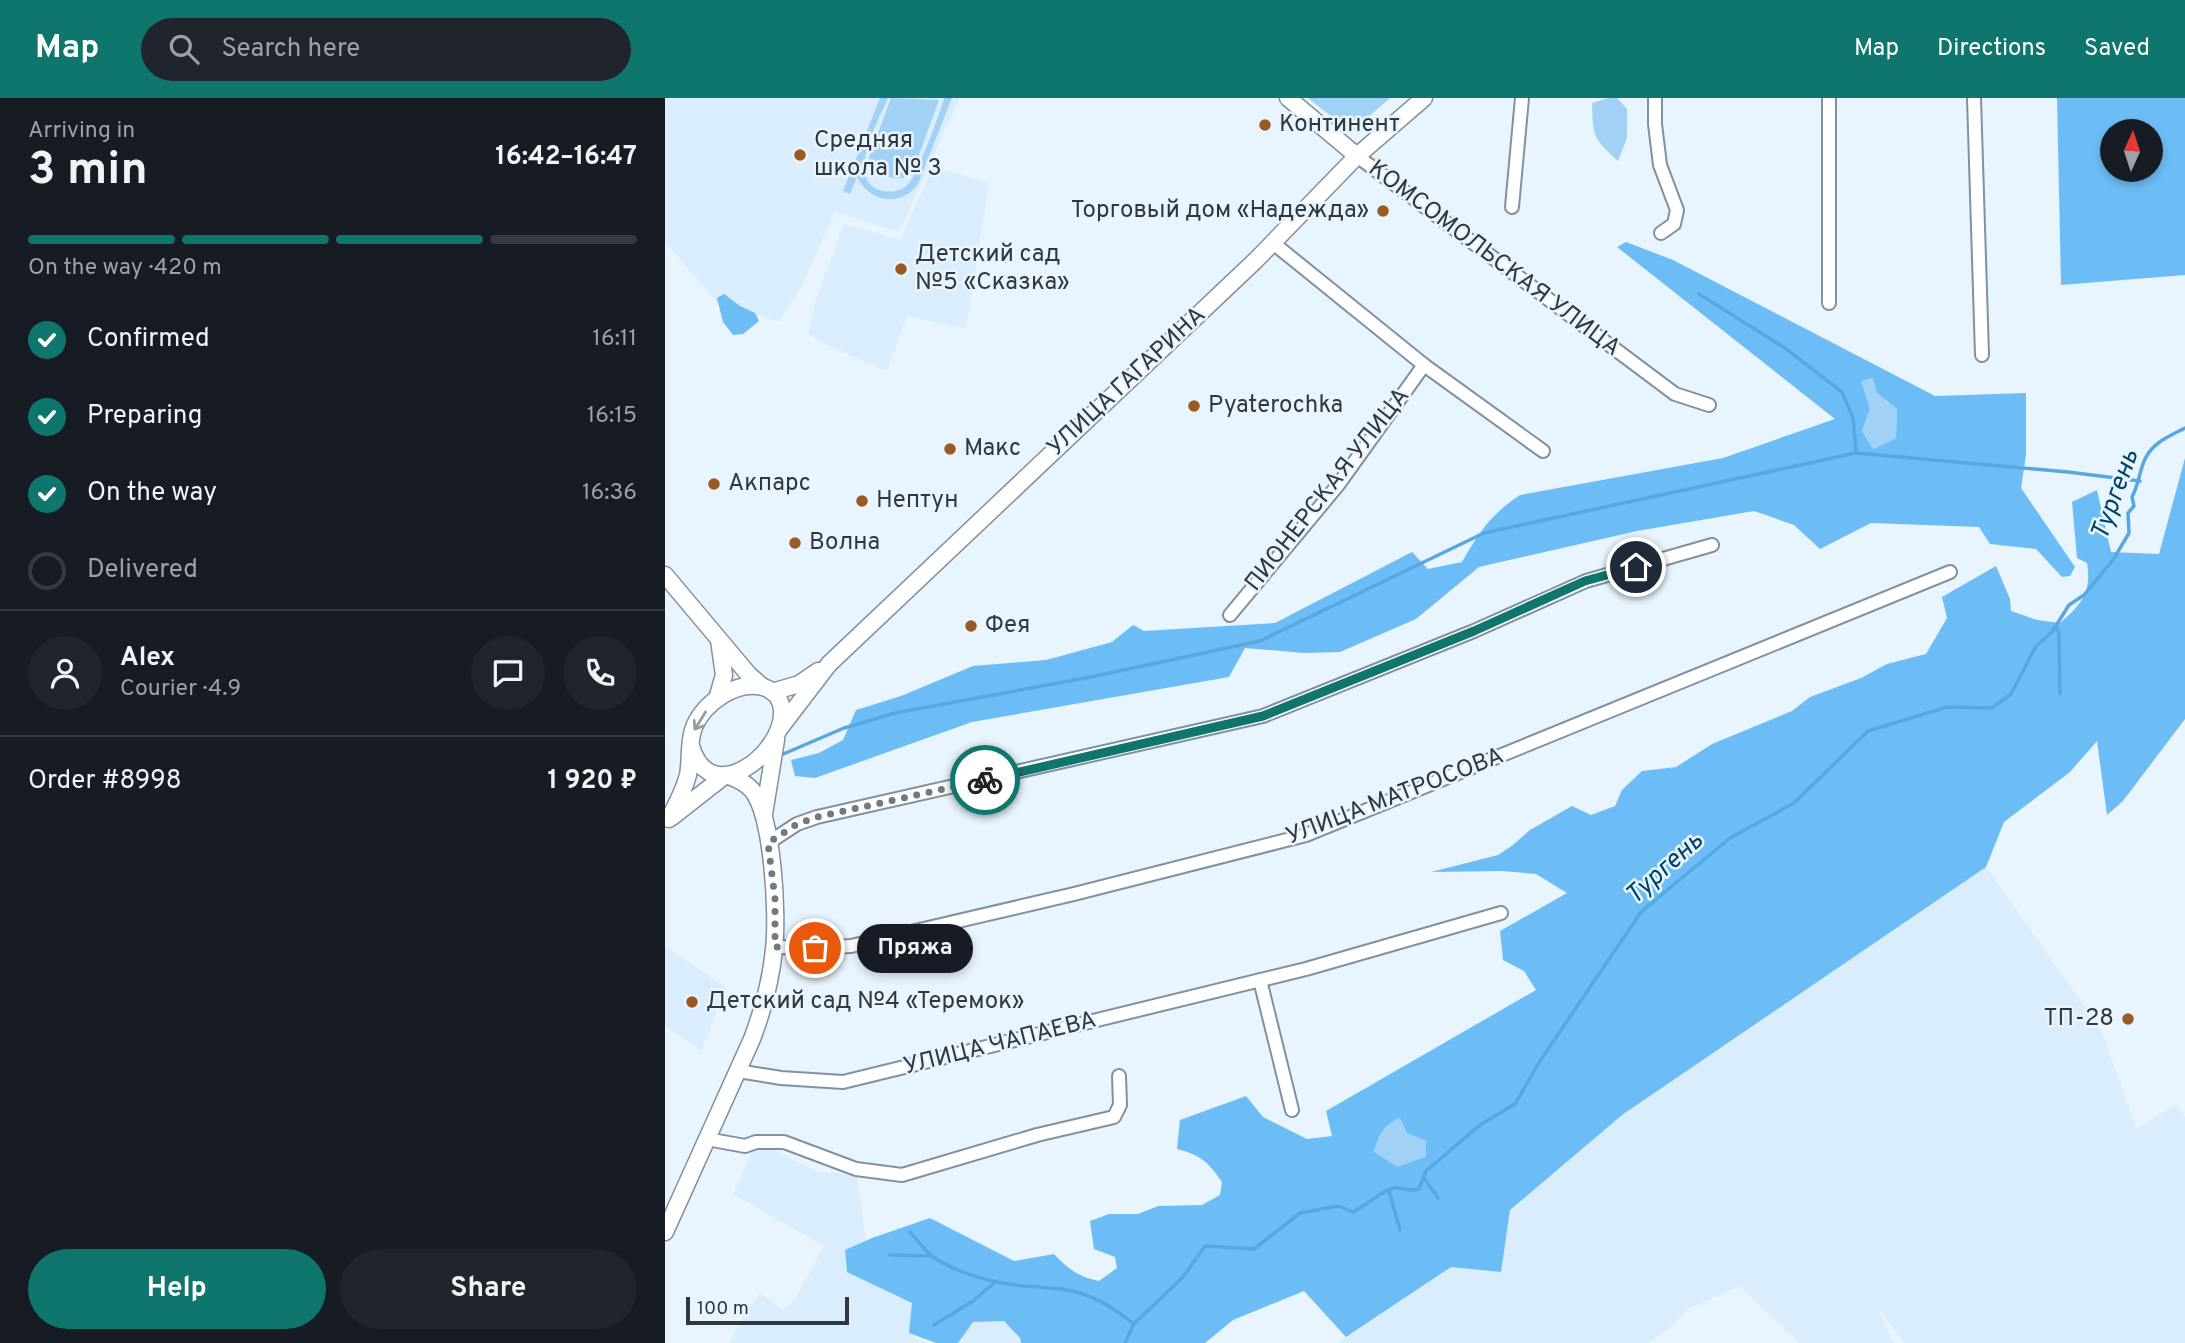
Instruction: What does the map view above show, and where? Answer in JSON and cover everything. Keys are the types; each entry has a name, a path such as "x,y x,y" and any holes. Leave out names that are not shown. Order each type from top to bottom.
{"main road":[{"name":"КОМСОМОЛЬСКАЯ УЛИЦА","path":"1289,98 1357,156"},
{"name":"УЛИЦА ГАГАРИНА","path":"768,689 799,684 829,664 1273,243 1357,156 1424,98"},
{"path":"665,575 749,675 778,696 782,708 779,731 753,762 726,777 667,821"},
{"path":"717,699 724,675 719,640"},
{"name":"УЛИЦА ГАГАРИНА","path":"764,817 779,731 829,664"},
{"path":"667,821 683,790 688,774 694,727 699,719 717,699 735,689 768,689"},
{"path":"691,746 694,757 704,769 726,777"},
{"name":"УЛИЦА ГАГАРИНА","path":"665,1232 762,1012 775,947 775,899 764,817 753,791 745,784 726,777"}],"street":[{"path":"1512,207 1522,98"},
{"path":"1655,98 1660,165 1677,210 1674,223 1661,233"},
{"path":"1829,98 1829,303"},
{"path":"1974,98 1982,355"},
{"name":"КОМСОМОЛЬСКАЯ УЛИЦА","path":"1357,156 1675,394 1709,405"},
{"name":"ПИОНЕРСКАЯ УЛИЦА","path":"1273,243 1424,365 1543,451"},
{"name":"ПИОНЕРСКАЯ УЛИЦА","path":"1230,615 1338,485 1424,365"},
{"path":"768,843 797,824 817,817 1263,716 1474,631 1585,581 1712,545"},
{"name":"УЛИЦА МАТРОСОВА","path":"775,947 851,946 1074,894 1306,835 1950,572"},
{"name":"УЛИЦА ЧАПАЕВА","path":"738,1071 781,1078 843,1082 1260,980 1501,913"},
{"path":"1260,980 1292,1110"},
{"path":"707,1139 745,1146 756,1142 783,1142 856,1169 902,1175 1037,1135 1114,1117 1121,1105 1119,1076"}],"shaded area":[{"name":"Средняя школа № 3","path":"665,98 960,98 899,232 835,212 802,285 779,322 754,314 729,316 665,242"},
{"path":"880,98 888,98 872,135 864,164 866,176 872,186 891,192 904,187 913,177 944,98 952,98 918,184 903,197 894,199 877,197 869,192 857,177 850,194 843,191"},
{"path":"891,98 939,100 913,171 902,178 889,177 876,171 868,160"},
{"path":"1308,98 1390,98 1351,132"},
{"path":"1617,98 1627,109 1627,138 1618,161 1599,142 1594,130 1592,103"},
{"path":"2057,98 2185,98 2185,275 2061,285"},
{"name":"Детский сад №5 «Сказка»","path":"933,167 989,183 966,329 907,316 887,371 808,334 816,299 844,224 900,240"},
{"path":"1626,242 1673,260 1935,396 2026,393 2026,455 2021,488 2075,567 2070,576 2062,577 2036,549 1990,544 1979,527 1871,523 1820,549 1794,525 1754,511 1637,531 1479,567 1416,619 1340,652 1305,653 1245,648 1229,677 972,722 815,778 795,776 791,760 819,753 843,740 856,710 901,696 973,666 1046,660 1112,642 1133,625 1144,631 1275,623 1412,552 1428,569 1462,562 1487,524 1520,495 1723,458 1835,419 1617,247","holes":["1873,378 1877,393 1897,409 1896,438 1873,449 1862,431 1870,409 1861,381"]},
{"path":"724,294 755,313 759,321 743,334 733,335 723,322 717,298"},
{"path":"1874,378 1877,393 1897,409 1896,438 1873,449 1862,431 1870,409 1860,380"},
{"path":"2185,458 2185,719 2123,801 2107,815 2097,741 2070,772 2004,822 1986,867 1622,1115 1510,1210 1501,1272 1451,1267 1346,1337 1304,1291 1233,1320 1205,1343 1021,1343 1020,1338 1004,1321 973,1322 958,1343 936,1343 909,1333 912,1303 847,1272 845,1250 930,1218 1014,1261 1054,1254 1074,1272 1099,1281 1117,1268 1115,1257 1094,1249 1090,1221 1109,1214 1138,1214 1158,1206 1202,1205 1220,1195 1222,1182 1208,1164 1177,1149 1180,1120 1246,1096 1263,1117 1307,1139 1332,1136 1326,1111 1536,990 1524,971 1503,960 1500,931 1567,893 1536,874 1502,871 1431,872 1498,855 1530,830 1572,806 1591,815 1615,806 1622,790 1642,771 1676,767 1712,744 1792,711 1810,697 1861,678 1887,664 1926,654 1947,618 1942,597 1996,566 2010,599 2011,611 2037,620 2060,623 2079,604 2088,582 2087,563 2077,558 2072,502 2097,490 2111,552 2159,554","holes":["1400,1118 1407,1133 1426,1141 1426,1157 1397,1167 1374,1152 1383,1132 1394,1121"]},
{"path":"1986,867 2100,1028 2137,1129 2176,1104 2185,1117 2185,1343 1904,1343 1875,1304 1894,1343 1799,1343 1740,1286 1690,1308 1668,1330 1648,1343 1338,1343 1451,1267 1501,1272 1510,1210 1622,1115"},
{"name":"Детский сад №4 «Теремок»","path":"665,946 725,987 702,1051 665,1027"},
{"path":"1400,1118 1408,1133 1426,1141 1426,1158 1397,1168 1374,1153 1383,1132 1389,1124"},
{"path":"756,1142 816,1171 857,1176 866,1240 846,1251 845,1270 917,1303 913,1338 928,1343 730,1343 742,1318 760,1293 783,1310 796,1297 824,1246 733,1194"},
{"path":"1004,1318 1022,1343 958,1343 971,1319"}],"waterway":[{"path":"1699,294 1785,348 1842,392 1853,418 1856,452"},
{"name":"Тургень","path":"1125,1343 1134,1324 1183,1277 1205,1246 1254,1249 1300,1213 1338,1206 1353,1212 1392,1189 1419,1189 1426,1171 1480,1125 1515,1104 1538,1064 1641,912 1730,838 1794,803 1868,731 1947,707 1992,708 2011,694 2036,646 2052,632 2069,605 2084,595 2113,560 2129,533 2128,513 2134,506 2132,497 2148,453 2162,440 2185,428"},
{"path":"781,755 844,728 895,713 1091,677 1260,641 1484,533 1856,453 2140,481"},
{"path":"2056,626 2059,634 2060,694"},
{"path":"1424,1178 1438,1198"},
{"path":"1389,1191 1400,1230"},
{"path":"910,1232 932,1256 964,1273 1000,1283 1076,1292 1103,1303 1134,1324"},
{"path":"890,1255 932,1256"},
{"path":"934,1325 973,1301 995,1282"}],"way so far":[{"path":"815,948 775,947 775,899 768,843 797,824 817,817 985,780"}],"place":[{"name":"Континент","path":"1265,125"},
{"name":"Средняя школа № 3","path":"800,155"},
{"name":"Торговый дом «Надежда»","path":"1383,211"},
{"name":"Детский сад №5 «Сказка»","path":"901,269"},
{"name":"Pyaterochka","path":"1194,406"},
{"name":"Макс","path":"950,449"},
{"name":"Акпарс","path":"714,484"},
{"name":"Нептун","path":"862,501"},
{"name":"Волна","path":"795,543"},
{"name":"Фея","path":"971,626"},
{"name":"Пряжа","path":"815,948"},
{"name":"Детский сад №4 «Теремок»","path":"692,1002"},
{"name":"ТП-28","path":"2128,1019"}],"route":[{"path":"985,780 1263,716 1474,631 1585,581 1636,567"}]}
